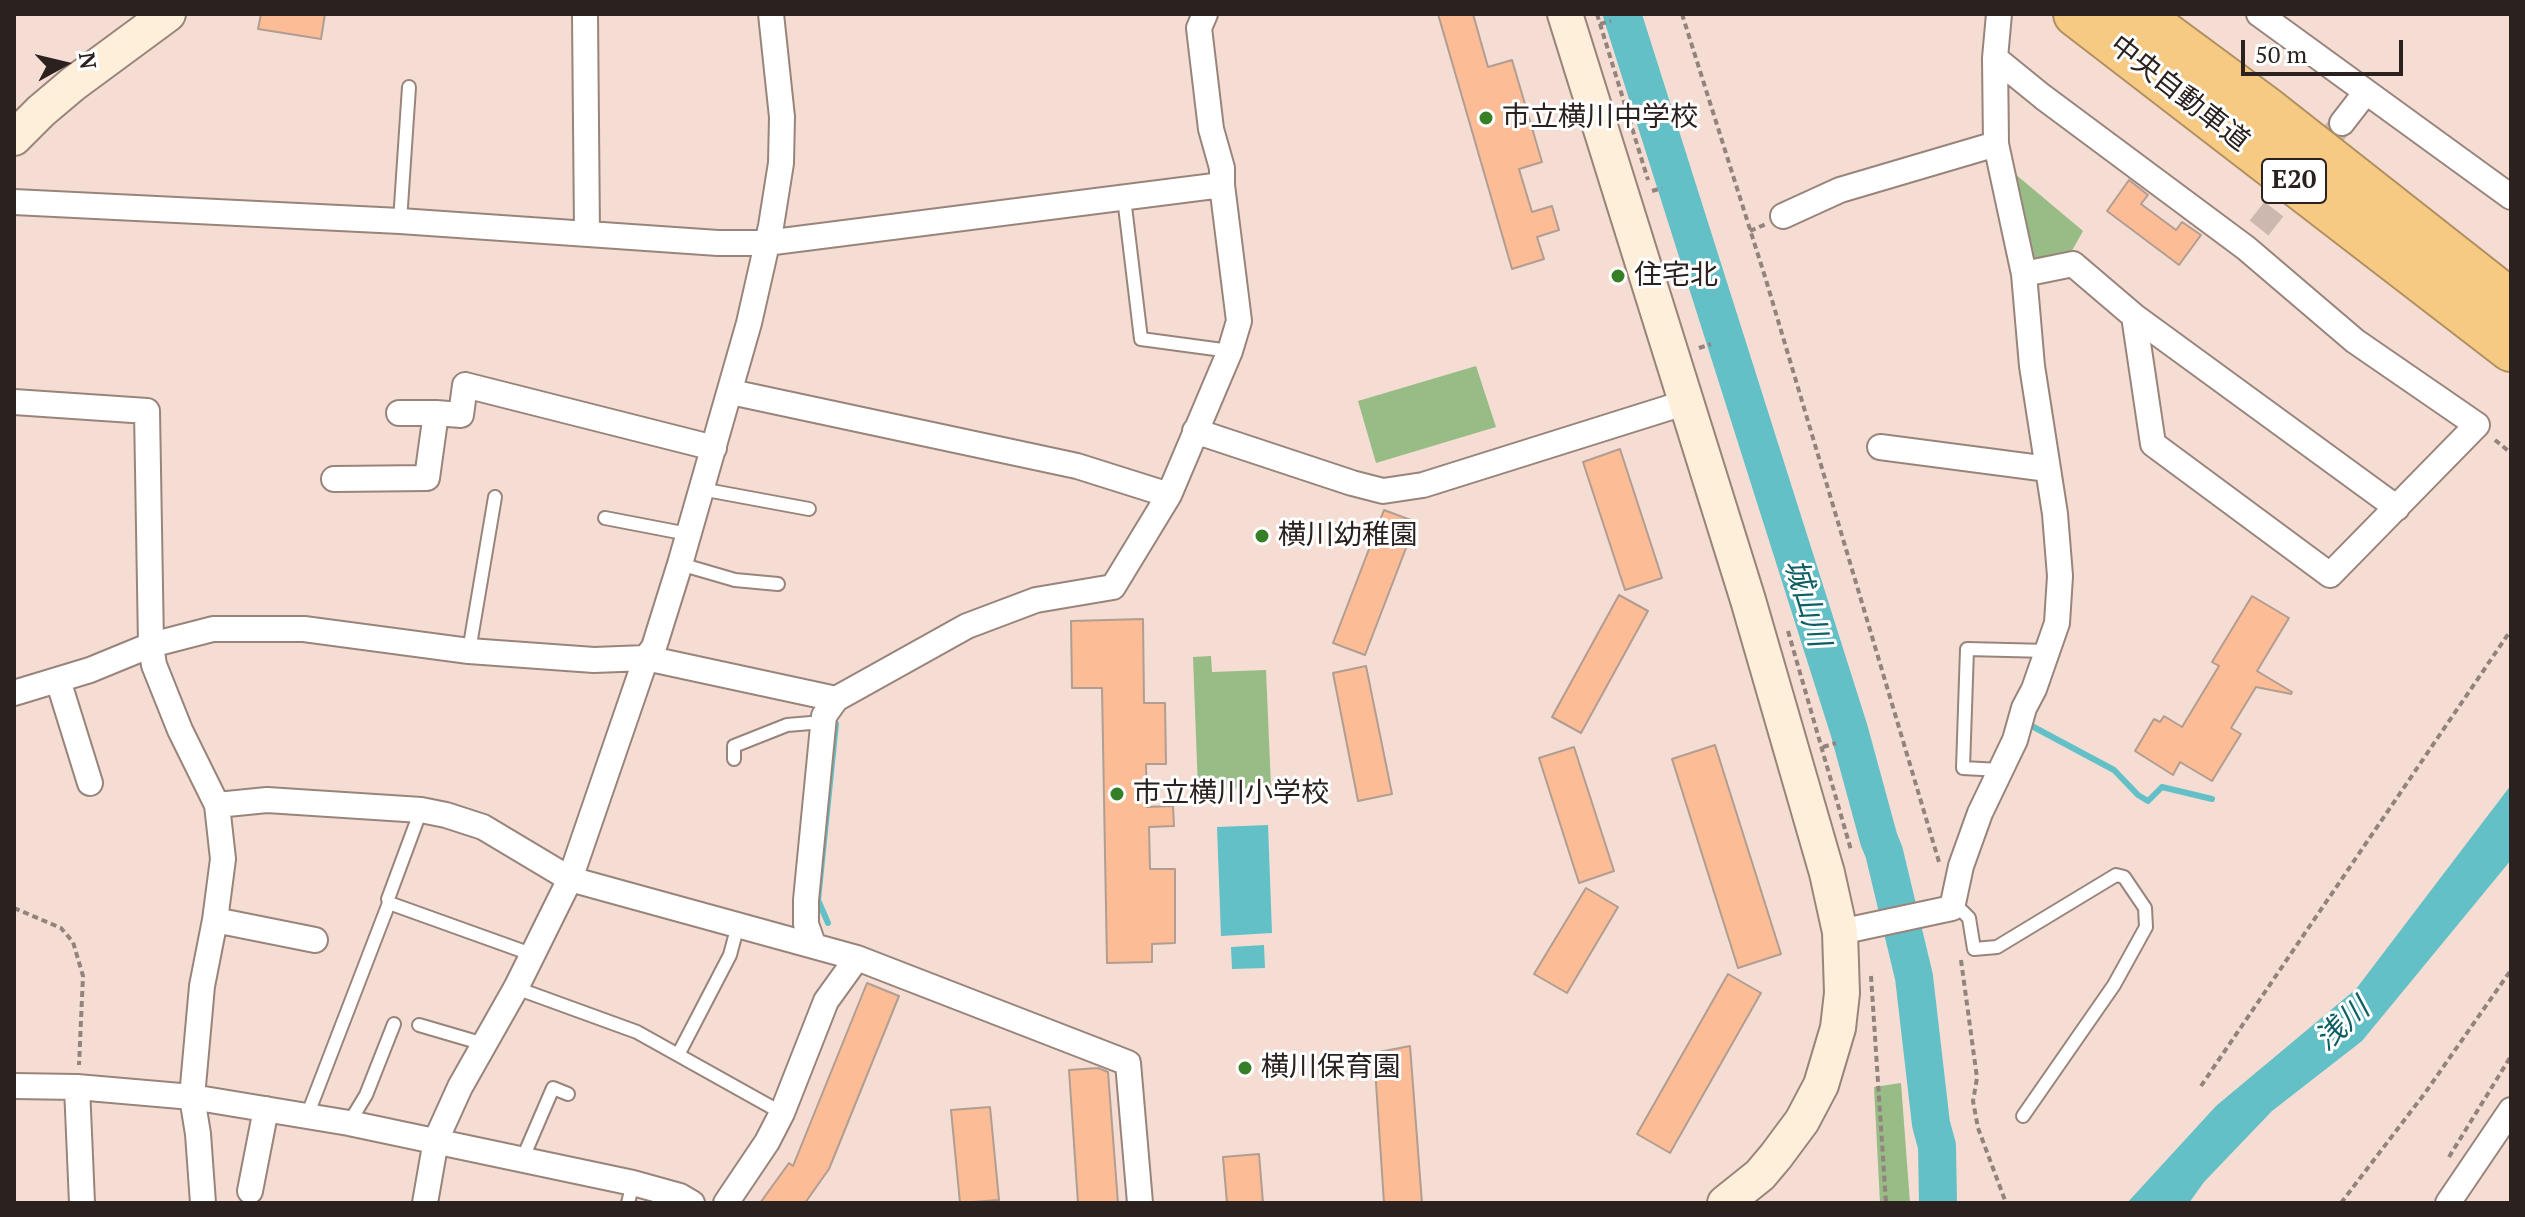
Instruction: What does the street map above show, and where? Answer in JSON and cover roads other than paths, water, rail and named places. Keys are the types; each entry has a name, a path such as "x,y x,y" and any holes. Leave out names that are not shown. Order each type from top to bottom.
{"highway":[{"name":"中央自動車道","path":"2076,14 2511,349"},
{"name":"中央自動車道","path":"2137,14 2267,110 2511,302"}],"street":[{"path":"14,138 73,84 168,14"},
{"path":"585,14 587,233"},
{"path":"425,1203 436,1140 460,1087 516,988 570,879 646,658 654,647 731,392 771,226 781,163 782,117 771,14"},
{"path":"813,944 806,924 806,900 824,716 836,699 967,626 1036,600 1113,587 1169,495 1230,351 1239,321 1222,168 1211,129 1199,28 1205,14"},
{"path":"1565,14 1752,615 1827,873 1854,929 1838,1028 1821,1085 1802,1121 1776,1156 1760,1175 1725,1203"},
{"path":"1854,929 1948,909 1980,813 2015,740 2057,623 2060,576 2055,514 2032,366 2024,274 1996,144 1995,58 1999,14"},
{"path":"2259,14 2511,197"},
{"path":"1995,58 2043,97 2253,238 2355,341 2477,425 2330,575 2153,444 2134,316"},
{"path":"2342,123 2366,92"},
{"path":"1783,216 1840,190 1996,144"},
{"path":"14,202 400,221 718,243 766,243 1222,185"},
{"path":"2024,274 2073,264 2134,316 2397,508"},
{"path":"399,413 461,415 465,385 714,448"},
{"path":"731,392 1077,466 1169,495"},
{"path":"14,402 147,411 151,645 154,665 180,730 217,805 223,859 202,986 192,1097 203,1203"},
{"path":"1195,431 1383,491 1423,485 1684,403"},
{"path":"332,478 427,478 436,413"},
{"path":"1880,447 2048,469"},
{"path":"14,693 90,670 151,645 213,629 304,629 469,651 594,660 646,658 836,699"},
{"path":"58,680 90,783"},
{"path":"217,805 267,800 421,810 483,827 570,879 857,958 1128,1063 1140,1203"},
{"path":"215,920 315,940"},
{"path":"726,1203 767,1142 782,1113 826,1001 857,958"},
{"path":"14,1086 77,1087 192,1097 349,1123 522,1160 630,1193 680,1196 692,1203"},
{"path":"77,1087 82,1203"},
{"path":"250,1191 266,1109"},
{"path":"2448,1203 2510,1112"}],"lane":[{"path":"400,221 409,87"},
{"path":"1124,198 1141,339 1230,351"},
{"path":"701,489 809,509"},
{"path":"469,651 495,497"},
{"path":"605,518 688,534"},
{"path":"680,564 735,580 778,584"},
{"path":"2000,770 1963,768 1967,649 2048,651"},
{"path":"734,759 734,746 787,725 823,722"},
{"path":"307,1116 389,903 421,810"},
{"path":"1948,909 1962,911 1969,918 1974,949 1997,947 2116,875 2124,877 2145,908 2146,927 2114,985 2023,1116"},
{"path":"389,903 531,954"},
{"path":"678,1055 730,955 738,925"},
{"path":"516,988 637,1032 782,1113"},
{"path":"349,1123 366,1095 394,1024"},
{"path":"419,1025 484,1044"},
{"path":"522,1160 553,1088 568,1094"}],"water":[{"name":"浅川","path":"2511,785 2511,860 2362,1041 2272,1111 2204,1182 2189,1203 2127,1203 2216,1106 2356,989"},
{"path":"1268,825 1272,933 1221,936 1217,827"},
{"path":"1264,945 1265,968 1232,969 1231,947"}],"waterway":[{"name":"城山川","path":"1622,14 1849,730 1884,852 1914,977 1931,1124 1937,1146 1938,1203"},
{"path":"828,923 818,900 836,724"},
{"path":"2028,724 2114,770 2148,801 2162,787 2212,799"}],"tunnel":[{"path":"2259,228 2342,123"}],"place":[{"name":"市立横川中学校","path":"1486,118"},
{"name":"住宅北","path":"1618,276"},
{"name":"横川幼稚園","path":"1262,536"},
{"name":"市立横川小学校","path":"1117,794"},
{"name":"横川保育園","path":"1245,1068"}]}
